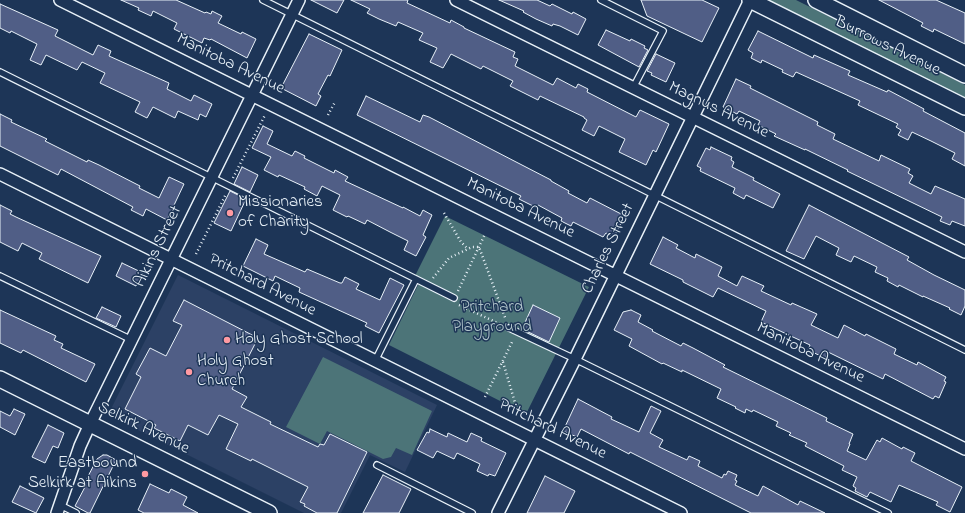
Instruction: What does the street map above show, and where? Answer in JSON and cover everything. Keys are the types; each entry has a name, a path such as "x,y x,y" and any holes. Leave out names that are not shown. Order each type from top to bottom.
{"street":[{"name":"Manitoba Avenue","path":"60,0 965,450"},
{"name":"Aikins Street","path":"59,509 80,446 90,424 299,0"},
{"name":"Magnus Avenue","path":"456,0 965,252"},
{"name":"Burrows Avenue","path":"750,0 965,107"},
{"name":"Charles Street","path":"498,513 575,359 654,194 750,0"},
{"name":"Burrows Avenue","path":"816,0 965,75"},
{"name":"Pritchard Avenue","path":"0,174 681,513"},
{"name":"Selkirk Avenue","path":"0,379 269,513"}],"lane":[{"path":"263,0 965,350"},
{"path":"601,0 662,31 633,88"},
{"path":"0,72 454,298"},
{"path":"0,276 132,340"},
{"path":"375,361 416,279"},
{"path":"509,328 888,513"},
{"path":"377,465 472,513"},
{"path":"59,509 76,513"}],"path":[{"path":"328,115 335,102"},
{"path":"196,254 270,104"},
{"path":"444,213 461,242 468,249"},
{"path":"485,234 454,298 457,304 509,328"},
{"path":"429,285 436,273 449,258 468,249 479,247"},
{"path":"479,247 509,328"},
{"path":"485,397 518,332"},
{"path":"502,362 518,413"}],"shaded area":[{"name":"Holy Ghost School","path":"178,275 437,405 405,472 370,455 341,513 304,513 108,415"}],"green space":[{"path":"769,0 796,0 965,85 965,98"},
{"name":"Pritchard Playground","path":"445,216 589,287 526,414 389,345 421,279 415,276"},
{"path":"323,357 432,411 412,455 396,448 391,457 383,459 327,431 320,444 286,427"}],"building":[{"path":"121,0 176,0 205,13 211,14 212,11 222,16 218,23 241,34 242,32 256,39 247,58 211,39 204,38 202,43 174,29 177,23 153,11 151,16 138,10 139,8"},
{"path":"311,0 344,0 337,13"},
{"path":"351,0 408,0 407,3 450,23 451,20 464,28 515,52 513,57 518,59 515,66 553,85 557,78 576,88 578,84 588,89 587,92 636,117 640,110 669,124 656,152 653,150 646,165 619,152 625,139 599,126 594,136 582,130 587,120 584,117 540,96 538,100 510,86 513,81 483,66 481,69 451,54 443,68 430,62 437,48 419,40 423,33 398,22 396,26 379,19 367,13 370,9"},
{"path":"499,0 537,0 550,6 552,4 572,14 573,12 586,19 578,35 560,26 553,24 552,26 536,19 523,12 524,11"},
{"path":"641,0 702,0 719,8 702,42 647,16"},
{"path":"879,0 936,0 965,13 965,44 934,29 933,32 921,26 923,23"},
{"path":"0,4 58,30 55,36 93,55 98,45 111,51 109,56 169,83 167,89 191,101 194,95 212,104 206,117 200,114 198,120 178,111 175,118 153,107 147,118 135,112 140,102 100,83 105,73 82,62 77,70 46,55 41,65 30,60 37,44 11,31 10,33 0,28"},
{"path":"606,30 645,46 644,48 648,50 639,67 598,45"},
{"path":"758,31 813,58 814,55 850,71 848,75 887,92 888,90 924,109 923,111 965,133 965,166 952,159 955,153 912,132 908,140 898,135 901,130 896,127 898,124 858,105 860,101 796,72 793,77 782,72 783,70 762,60 761,63 751,58 753,53 748,50"},
{"path":"309,34 342,50 330,76 328,75 318,94 321,96 316,106 281,88"},
{"path":"656,54 675,63 666,82 651,75 652,73 647,71"},
{"path":"736,79 751,86 750,88 818,122 817,125 835,134 833,139 879,161 881,155 910,169 908,173 913,176 909,183 931,194 935,186 965,199 965,226 952,221 950,225 940,221 942,217 805,149 774,136 776,134 758,125 760,121 739,111 737,114 723,107"},
{"path":"366,96 420,122 423,115 429,117 551,180 569,191 568,193 587,203 590,198 625,216 614,237 606,233 603,237 573,222 571,226 561,221 562,218 538,205 537,208 519,199 521,196 357,115"},
{"path":"0,114 12,120 11,122 47,139 45,141 87,162 88,160 99,165 140,186 139,188 159,198 169,177 184,184 167,220 146,209 143,216 131,210 133,207 61,169 58,175 0,146"},
{"path":"263,126 273,131 267,144 292,156 295,151 305,156 304,158 334,173 335,170 348,177 345,181 420,216 423,210 432,215 423,235 426,237 416,256 404,250 408,241 367,220 365,224 333,210 340,195 322,186 317,196 304,189 305,187 264,170 271,157 252,148"},
{"path":"711,147 732,157 731,160 734,162 732,167 780,194 773,208 746,195 744,199 733,193 735,188 700,171 701,168 697,166 706,148 710,150"},
{"path":"242,167 258,175 250,192 234,184"},
{"name":"Missionaries of Charity","path":"230,191 246,199 231,231 214,223"},
{"path":"0,205 12,211 10,214 101,256 88,283 39,259 42,253 22,243 18,251 0,242"},
{"path":"809,205 909,257 907,260 965,290 965,306 961,315 949,309 950,308 887,281 888,278 875,272 877,267 854,256 851,262 836,255 839,248 816,236 804,259 786,251"},
{"path":"663,237 678,245 676,248 695,258 696,254 722,267 718,276 737,286 742,276 764,286 761,291 791,305 792,303 817,314 811,325 838,338 844,325 896,349 894,354 917,365 918,362 946,377 944,381 946,382 939,398 935,396 933,399 885,374 883,379 828,352 825,358 808,350 810,345 761,322 766,311 718,288 713,297 650,264"},
{"path":"256,239 268,245 264,254 305,272 307,269 340,283 342,283 345,277 359,284 356,289 380,300 390,278 404,285 379,333 365,326 367,323 299,292 300,288 275,276 273,281 243,266"},
{"path":"122,263 143,273 136,286 116,276"},
{"path":"184,300 258,338 232,389 247,397 241,407 271,422 270,424 318,447 320,444 324,445 330,434 367,452 337,513 317,513 304,506 305,504 300,502 308,487 252,459 251,461 226,449 238,424 219,415 208,435 188,425 180,441 154,428 156,425 125,409 141,377 136,374 150,348 166,356 182,325 173,321"},
{"path":"533,305 560,318 549,342 522,329"},
{"path":"102,307 121,316 116,327 96,318"},
{"path":"0,310 56,336 54,340 63,344 61,348 95,364 86,382 23,350 21,353 0,343"},
{"path":"631,310 641,315 638,322 653,330 652,331 681,346 683,343 693,348 725,365 723,367 827,418 826,421 853,434 847,451 866,460 877,440 880,442 882,438 902,449 903,447 915,453 911,461 962,487 950,512 936,505 938,502 899,485 891,502 870,492 867,497 855,491 856,488 853,486 857,477 842,470 844,466 805,446 807,443 789,435 791,433 776,426 778,422 753,410 752,412 746,409 745,413 735,408 736,407 717,398 721,389 682,370 682,372 663,363 662,364 629,346 632,339 614,330 623,312"},
{"path":"578,399 612,417 611,419 639,432 651,406 661,411 650,433 663,440 659,447 687,460 689,456 700,461 698,466 722,478 728,471 737,475 735,485 758,496 763,486 798,505 800,501 825,513 751,513 581,429 577,437 563,431"},
{"path":"14,409 25,414 15,435 0,427 0,411 10,416"},
{"path":"48,425 64,433 58,448 53,446 45,463 32,457"},
{"path":"430,429 447,437 448,433 467,442 471,433 482,438 481,441 506,453 495,476 489,474 488,476 477,471 480,464 457,453 454,459 437,451 433,458 417,450 427,432 429,433"},
{"path":"103,455 107,455 116,460 90,513 88,513 75,506 97,459"},
{"path":"383,475 411,489 399,513 363,513"},
{"path":"545,476 575,491 564,513 527,513"},
{"path":"150,484 169,493 171,489 187,497 183,505 198,513 144,513 138,510"},
{"path":"20,486 44,498 36,513 12,502"}],"place":[{"name":"Missionaries of Charity","path":"230,213"},
{"name":"Holy Ghost School","path":"227,340"},
{"name":"Holy Ghost Church","path":"189,372"},
{"name":"Eastbound Selkirk at Aikins","path":"145,474"}]}
